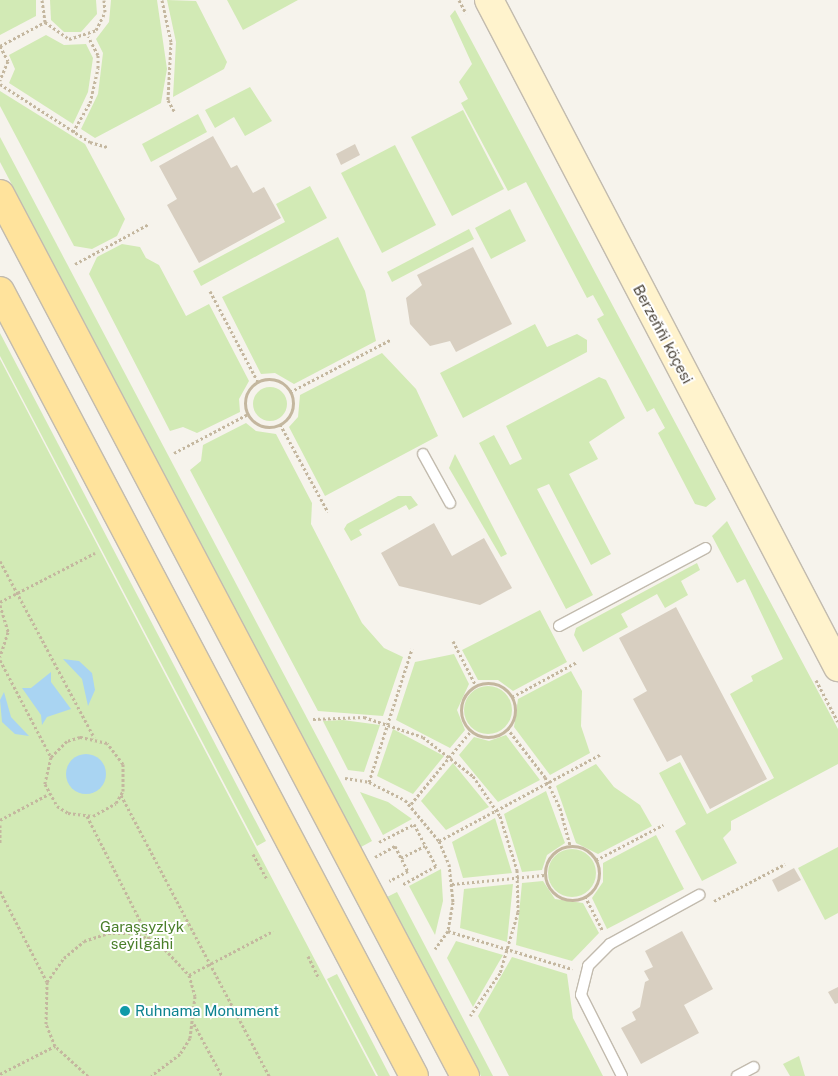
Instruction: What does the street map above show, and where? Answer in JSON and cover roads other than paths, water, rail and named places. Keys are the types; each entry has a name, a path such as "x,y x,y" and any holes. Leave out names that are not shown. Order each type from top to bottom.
{"main road":[{"path":"0,194 465,1076"},
{"path":"0,291 414,1076"}],"street":[{"name":"Berzeňňi köçesi","path":"489,0 838,667"}],"lane":[{"path":"423,454 450,503"},
{"path":"559,626 706,548"},
{"path":"622,1076 584,1006 581,995 585,973 610,944 699,895"},
{"path":"737,1076 754,1067"}],"water":[{"path":"63,659 79,661 92,673 95,690 88,706 82,679"},
{"path":"51,672 51,682 71,709 47,717 42,725 41,715 22,688 31,688"},
{"path":"4,692 11,717 29,736 15,734 2,722 0,700"},
{"path":"86,754 100,760 106,774 100,788 86,794 72,788 66,774 72,760"}],"place":[{"name":"Ruhnama Monument","path":"125,1011"}],"park label":[{"name":"Garaşsyzlyk seýilgähi","path":"142,934"}]}
